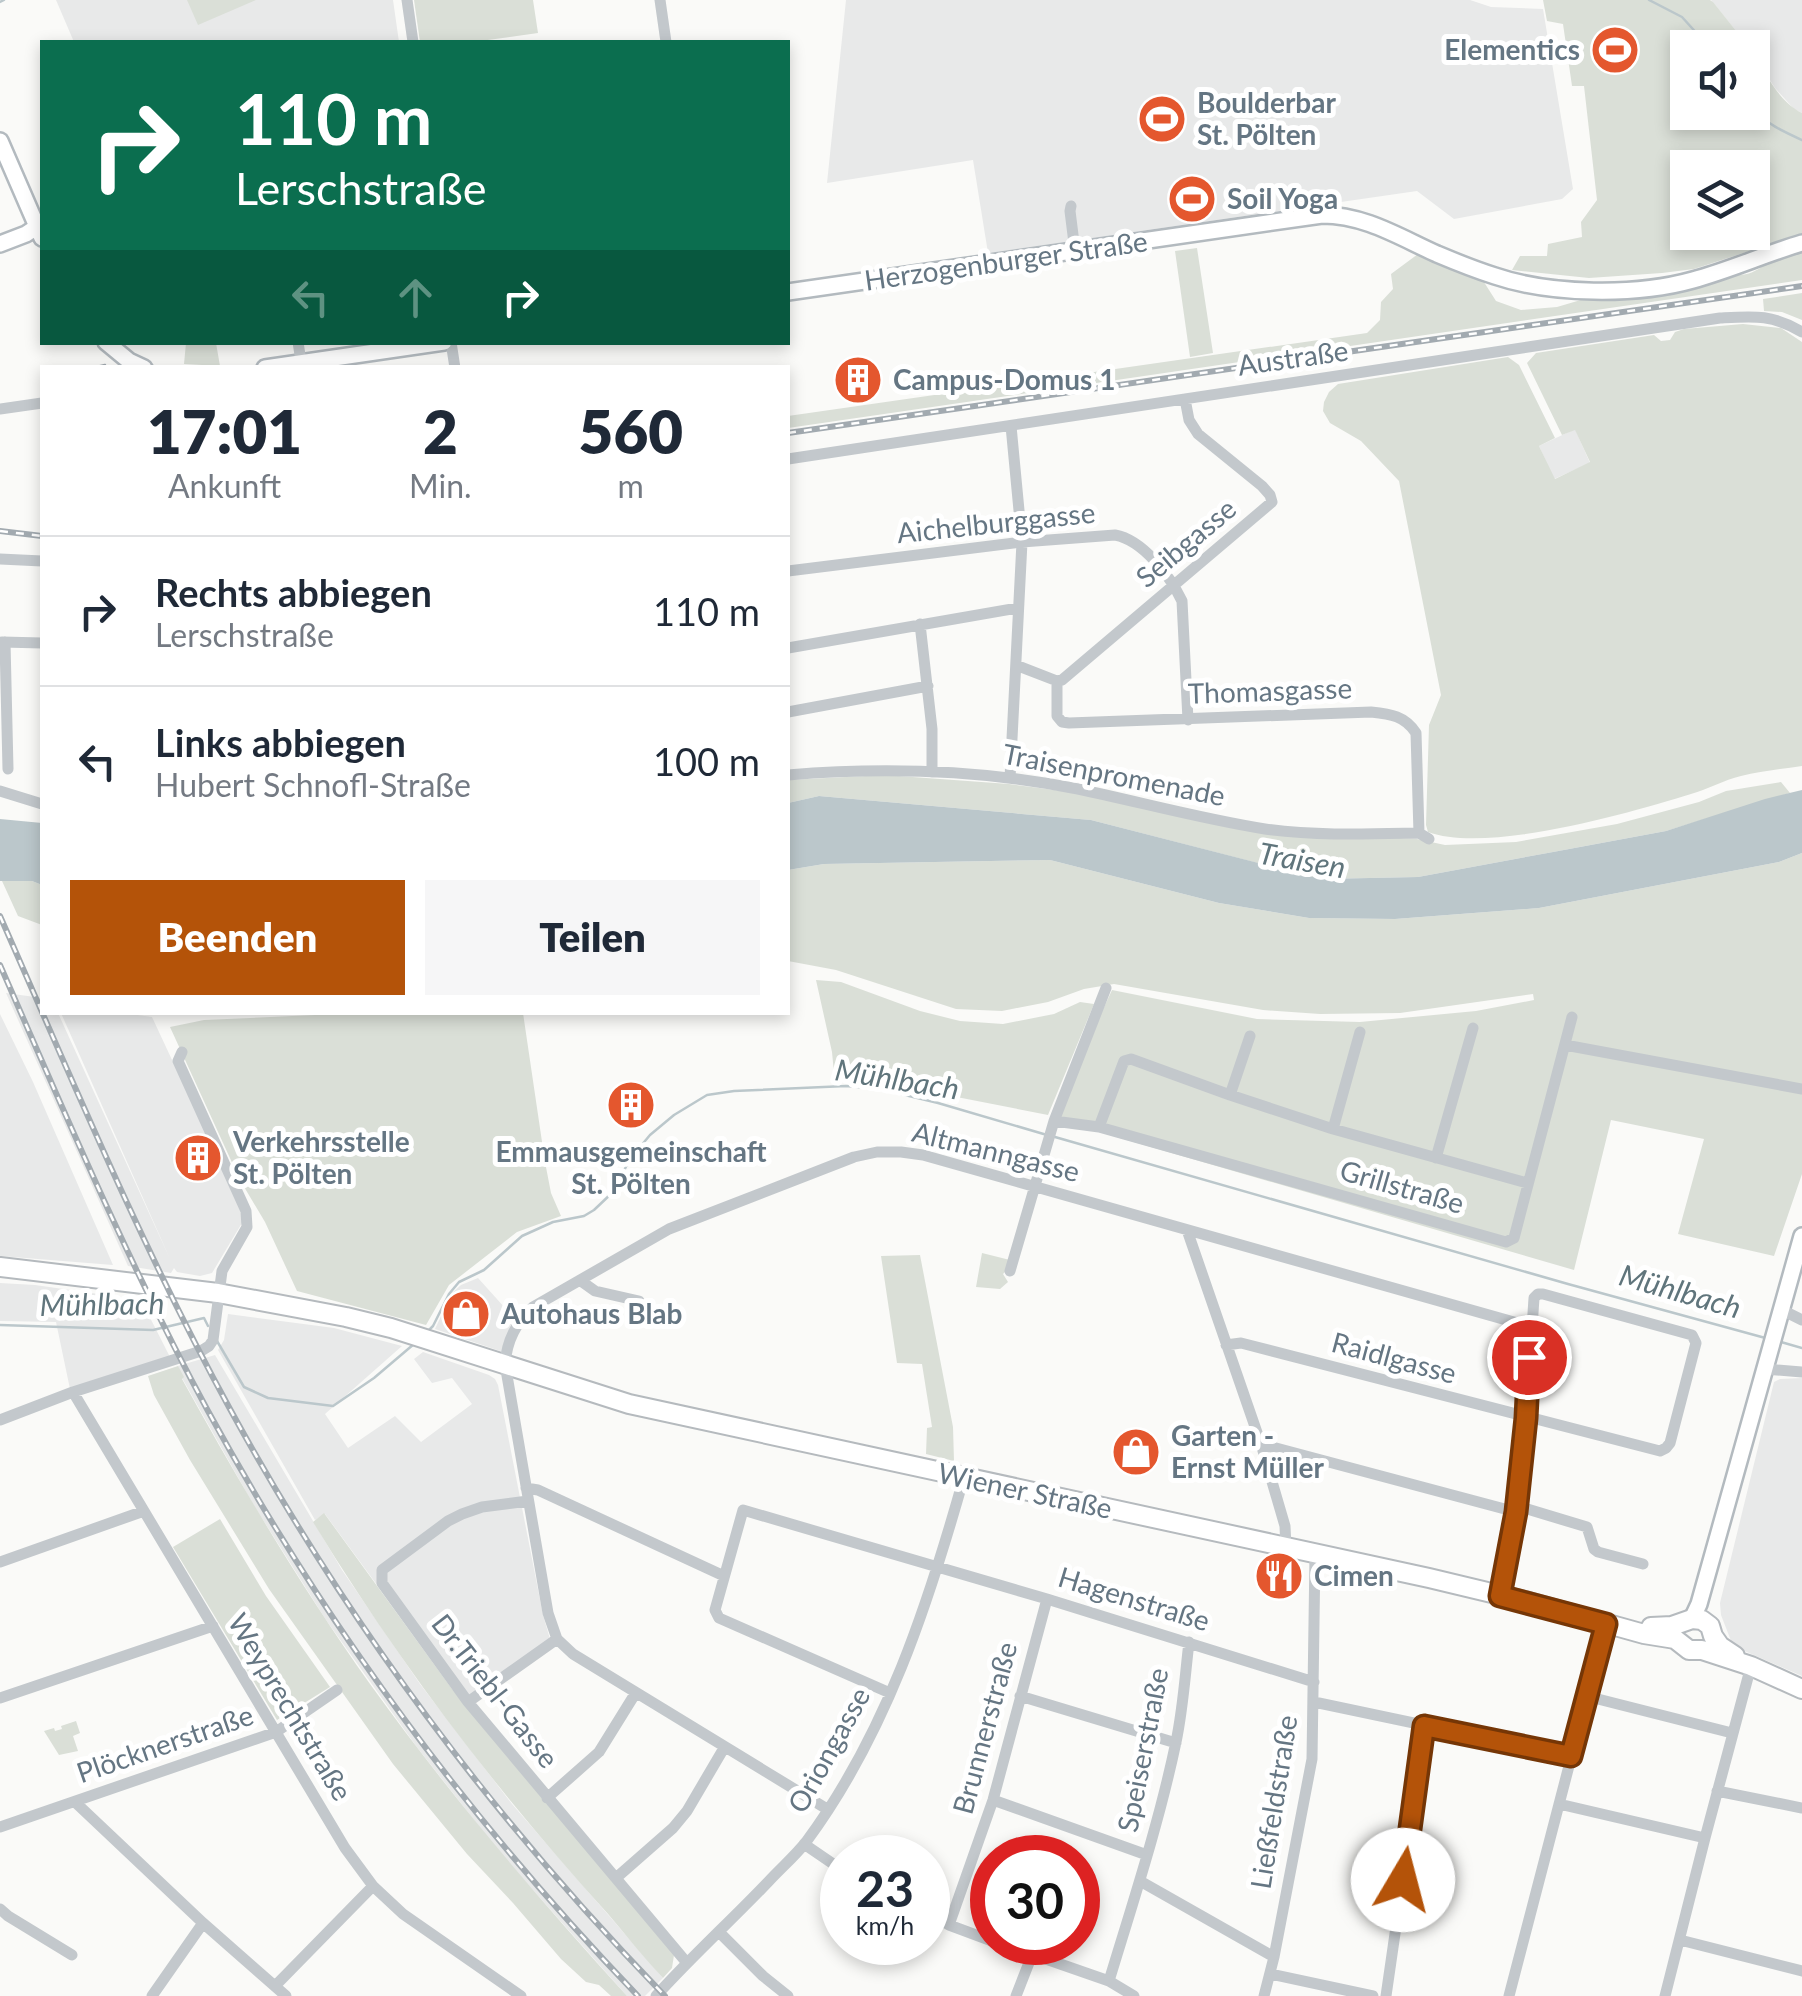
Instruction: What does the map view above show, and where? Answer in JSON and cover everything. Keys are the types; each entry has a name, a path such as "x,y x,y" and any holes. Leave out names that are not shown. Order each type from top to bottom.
{"main road":[{"name":"Wiener Straße","path":"0,1267 218,1294 346,1316 629,1404 1315,1554 1681,1642 1680,1630 1700,1630"},
{"path":"1614,1626 1700,1630 1752,1666 1802,1688"}],"street":[{"path":"407,0 413,40"},
{"path":"660,0 666,40"},
{"path":"0,141 40,227"},
{"path":"1071,206 1075,251"},
{"name":"Herzogenburger Straße","path":"790,292 1336,215 1383,227 1437,254 1496,276 1530,286 1574,289 1642,290 1692,280 1802,243"},
{"path":"0,244 40,229"},
{"name":"Austraße","path":"790,459 1720,318 1770,317 1802,332"},
{"path":"109,345 131,365"},
{"path":"301,365 428,345"},
{"name":"Seibgasse","path":"1058,681 1272,502 1262,486 1198,434 1189,420 1184,399"},
{"path":"0,409 40,403"},
{"path":"1010,778 1022,542 1012,426"},
{"name":"Aichelburggasse","path":"790,571 1022,542 1115,535 1139,545 1175,586"},
{"path":"0,559 40,562"},
{"path":"1175,586 1182,601 1188,720"},
{"path":"790,648 1018,608"},
{"path":"920,624 932,730 932,772"},
{"path":"8,770 3,642 40,643"},
{"path":"1016,666 1058,681"},
{"name":"Thomasgasse","path":"1058,681 1057,716 1062,722 1371,712 1398,716 1411,726 1417,740 1424,836"},
{"path":"790,712 928,686"},
{"name":"Traisenpromenade","path":"790,774 932,772 1010,778 1267,829 1424,836"},
{"path":"0,790 40,803"},
{"path":"1010,1272 1054,1121 1106,988"},
{"name":"Grillstraße","path":"1054,1121 1099,1127 1506,1242 1514,1238 1572,1017"},
{"path":"1436,1158 1474,1028"},
{"path":"1332,1129 1360,1032"},
{"path":"1230,1095 1250,1036"},
{"path":"1565,1046 1802,1089"},
{"path":"0,1420 209,1346 214,1337 222,1272 247,1227 246,1211 178,1062 182,1052"},
{"path":"1099,1127 1124,1061 1131,1059 1332,1129 1527,1182"},
{"name":"Altmanngasse","path":"505,1364 518,1321 533,1307 670,1229 814,1171 877,1152 922,1156 1531,1326"},
{"path":"1186,1230 1261,1444 1284,1526 1286,1548"},
{"path":"1700,1630 1699,1604 1802,1236"},
{"path":"580,1281 595,1291 640,1301"},
{"name":"Raidlgasse","path":"1226,1345 1241,1343 1526,1418 1660,1451 1666,1448 1696,1344 1692,1336 1543,1294 1534,1298 1531,1326"},
{"path":"1780,1308 1802,1320"},
{"path":"1500,1596 1516,1509 1531,1326"},
{"path":"505,1364 548,1613 557,1639 573,1654 635,1694 827,1809"},
{"path":"1764,1369 1802,1372"},
{"name":"Weyprechtstraße","path":"73,1392 335,1834 374,1886 403,1914 521,1996"},
{"path":"1261,1444 1587,1527 1598,1552 1643,1564"},
{"name":"Oriongasse","path":"656,1996 804,1844 863,1749 917,1632 964,1478"},
{"path":"527,1494 538,1490 724,1576 715,1610 719,1618 890,1693"},
{"name":"Dr.Triebl-Gasse","path":"527,1494 448,1520 382,1570 382,1583 468,1702 687,1964"},
{"name":"Hagenstraße","path":"724,1576 743,1510 1314,1682"},
{"path":"0,1562 144,1511"},
{"name":"Ließfeldstraße","path":"1264,1996 1312,1759 1315,1554"},
{"name":"Brunnerstraße","path":"950,1919 993,1800 1047,1599"},
{"path":"0,1698 213,1626"},
{"path":"1508,1996 1586,1696 1614,1626"},
{"path":"468,1702 557,1639"},
{"name":"Speiserstraße","path":"1109,1981 1148,1855 1176,1742 1189,1642"},
{"path":"1666,1996 1752,1666"},
{"name":"Plöcknerstraße","path":"0,1827 276,1732 337,1690"},
{"path":"547,1798 599,1752 635,1694"},
{"path":"1020,1696 1176,1742"},
{"path":"1586,1696 1732,1733"},
{"path":"1314,1702 1571,1756"},
{"path":"1386,1996 1424,1726"},
{"path":"616,1878 687,1811 724,1748"},
{"path":"1718,1791 1802,1808"},
{"path":"993,1800 1148,1855"},
{"path":"75,1802 286,1996"},
{"path":"1559,1804 1705,1838"},
{"path":"804,1844 820,1855"},
{"path":"1140,1881 1274,1956"},
{"path":"274,1986 374,1886"},
{"path":"0,1909 72,1955"},
{"path":"152,1996 203,1923"},
{"path":"720,1933 788,1996"},
{"path":"1680,1940 1802,1971"},
{"path":"1016,1996 1028,1965"},
{"path":"1062,1965 1109,1981 1134,1996"},
{"path":"1270,1974 1373,1996"}],"shaded area":[{"path":"56,0 393,0 399,40 73,40"},
{"path":"187,0 256,0 198,25"},
{"path":"414,0 533,0 538,33 487,40 420,40"},
{"path":"846,0 1470,0 1491,7 1543,9 1573,189 1562,199 1454,219 1417,191 988,253 973,160 827,183"},
{"path":"1543,0 1713,2 1735,30 1670,30 1670,130 1770,130 1770,81 1802,113 1802,234 1770,244 1770,150 1670,150 1670,250 1753,250 1694,269 1662,273 1589,278 1512,270 1520,256 1547,256 1548,244 1582,237 1581,222 1597,200 1584,86 1572,86 1563,24 1547,21"},
{"path":"1711,0 1802,0 1802,113 1770,80 1770,30 1735,30"},
{"path":"1197,248 1213,353 1190,357 1175,251"},
{"path":"1802,251 1802,280 790,428 790,416 1367,333 1380,320 1381,302 1393,289 1391,274 1418,254 1482,279 1496,301 1521,310 1557,307 1601,294 1748,274 1777,258"},
{"path":"1802,293 1802,320 1782,312 1764,311 1763,299"},
{"path":"1743,324 1781,328 1802,342 1802,766 1741,776 1665,802 1521,835 1454,837 1428,832 1429,725 1441,695 1399,481 1361,441 1330,423 1323,411 1329,392 1338,384 1508,357 1519,365 1555,438 1539,446 1555,479 1590,462 1575,430 1562,435 1527,363 1536,353 1654,335 1661,341 1670,340 1675,332 1684,329"},
{"path":"186,345 216,345 220,365 184,364"},
{"path":"1575,429 1590,463 1554,479 1539,446"},
{"path":"885,775 1009,784 1070,792 1232,828 1417,839 1445,845 1516,842 1617,824 1726,791 1781,782 1790,793 1666,831 1418,877 1320,879 1091,820 819,796 790,803 790,780"},
{"name":"Traisen","path":"1802,790 1802,853 1779,862 1539,908 1395,919 1309,918 1219,903 1050,860 824,864 790,870 790,803 819,796 1091,820 1321,879 1418,877 1666,831"},
{"path":"0,819 40,823 40,884 0,881"},
{"path":"1802,853 1802,1174 1774,1256 1678,1234 1704,1139 1611,1120 1574,1270 1096,1131 1050,1124 1112,990 1257,1019 1360,1022 1476,1011 1534,1000 1533,994 1400,1013 1320,1014 1263,1010 1114,984 1002,1011 956,1009 836,970 790,961 790,870 824,864 1050,860 1219,903 1309,918 1395,919 1539,908 1779,862"},
{"path":"2,881 40,884 40,924 18,916"},
{"path":"816,980 841,982 960,1021 1003,1024 1054,1014 1080,1002 1094,1004 1048,1115 834,1073"},
{"name":"Verkehrsstelle St. Pölten","path":"6,993 40,998 40,1015 59,1015 170,1259 62,1015 152,1017 241,1208 242,1223 212,1273 200,1276 174,1268 171,1273 128,1266"},
{"path":"0,1014 33,1082 113,1265 0,1256"},
{"path":"315,1015 523,1015 545,1162 551,1193 561,1216 517,1232 449,1285 426,1325 297,1291 265,1222 240,1180 170,1027 204,1020"},
{"path":"982,1253 1010,1260 1003,1274 1008,1282 1000,1289 976,1287"},
{"path":"920,1255 953,1427 954,1461 926,1454 927,1428 932,1427 922,1364 897,1363 881,1256"},
{"name":"Autohaus Blab","path":"478,1278 514,1318 503,1352 435,1329 452,1293"},
{"path":"0,1283 141,1300 170,1357 70,1389 56,1322 0,1321"},
{"path":"228,1314 334,1328 402,1346 325,1414 348,1448 395,1416 421,1442 472,1404 452,1378 432,1383 414,1359 423,1352 495,1379 550,1639 462,1701 325,1514 315,1520 218,1350 224,1340"},
{"path":"215,1355 342,1570 420,1684 512,1804 663,1978 645,1996 627,1996 500,1853 416,1746 326,1620 253,1504 182,1378 178,1366"},
{"path":"178,1366 272,1535 370,1684 494,1844 627,1996 611,1996 599,1985 586,1982 561,1959 393,1764 269,1589 154,1395 148,1376"},
{"path":"1802,1378 1802,1676 1733,1646 1720,1603 1774,1382"},
{"path":"324,1513 452,1689 674,1955 672,1968 663,1978 527,1821 415,1676 313,1522"},
{"path":"220,1519 266,1596 330,1687 277,1720 173,1547"},
{"path":"76,1721 80,1733 73,1736 78,1751 59,1755 44,1731 62,1729 61,1726"}],"waterway":[{"name":"Mühlbach","path":"0,2 4,0"},
{"name":"Mühlbach","path":"1649,0 1682,17 1694,30"},
{"name":"Mühlbach","path":"1770,124 1802,140"},
{"name":"Mühlbach","path":"427,1332 459,1282 484,1270 522,1236 594,1210 613,1192 630,1159 650,1135 707,1095 846,1086 880,1089 1047,1135"},
{"name":"Mühlbach","path":"1055,1137 1769,1339"},
{"name":"Mühlbach","path":"0,1325 153,1330 204,1318 208,1326"},
{"name":"Mühlbach","path":"217,1341 244,1387 268,1398 333,1406 414,1344"},
{"name":"Mühlbach","path":"1781,1342 1802,1348"}],"railway":[{"path":"790,433 1802,286"},
{"path":"0,531 40,536"},
{"path":"0,916 40,1007"},
{"path":"0,965 152,1302 208,1411 300,1568 459,1790 516,1861 638,1996"},
{"path":"44,1015 198,1349 323,1566 374,1643 484,1790 542,1861 665,1996"}],"place":[{"name":"Elementics","path":"1615,50"},
{"name":"Boulderbar St. Pölten","path":"1162,119"},
{"name":"Soil Yoga","path":"1192,199"},
{"name":"Campus-Domus 1","path":"858,380"},
{"name":"Emmausgemeinschaft St. Pölten","path":"631,1105"},
{"name":"Verkehrsstelle St. Pölten","path":"198,1158"},
{"name":"Autohaus Blab","path":"466,1314"},
{"name":"Garten - Ernst Müller","path":"1136,1452"},
{"name":"Cimen","path":"1279,1576"}],"route":[{"path":"1403,1880 1424,1726 1571,1756 1606,1624 1500,1596 1516,1512 1529,1357"}]}
